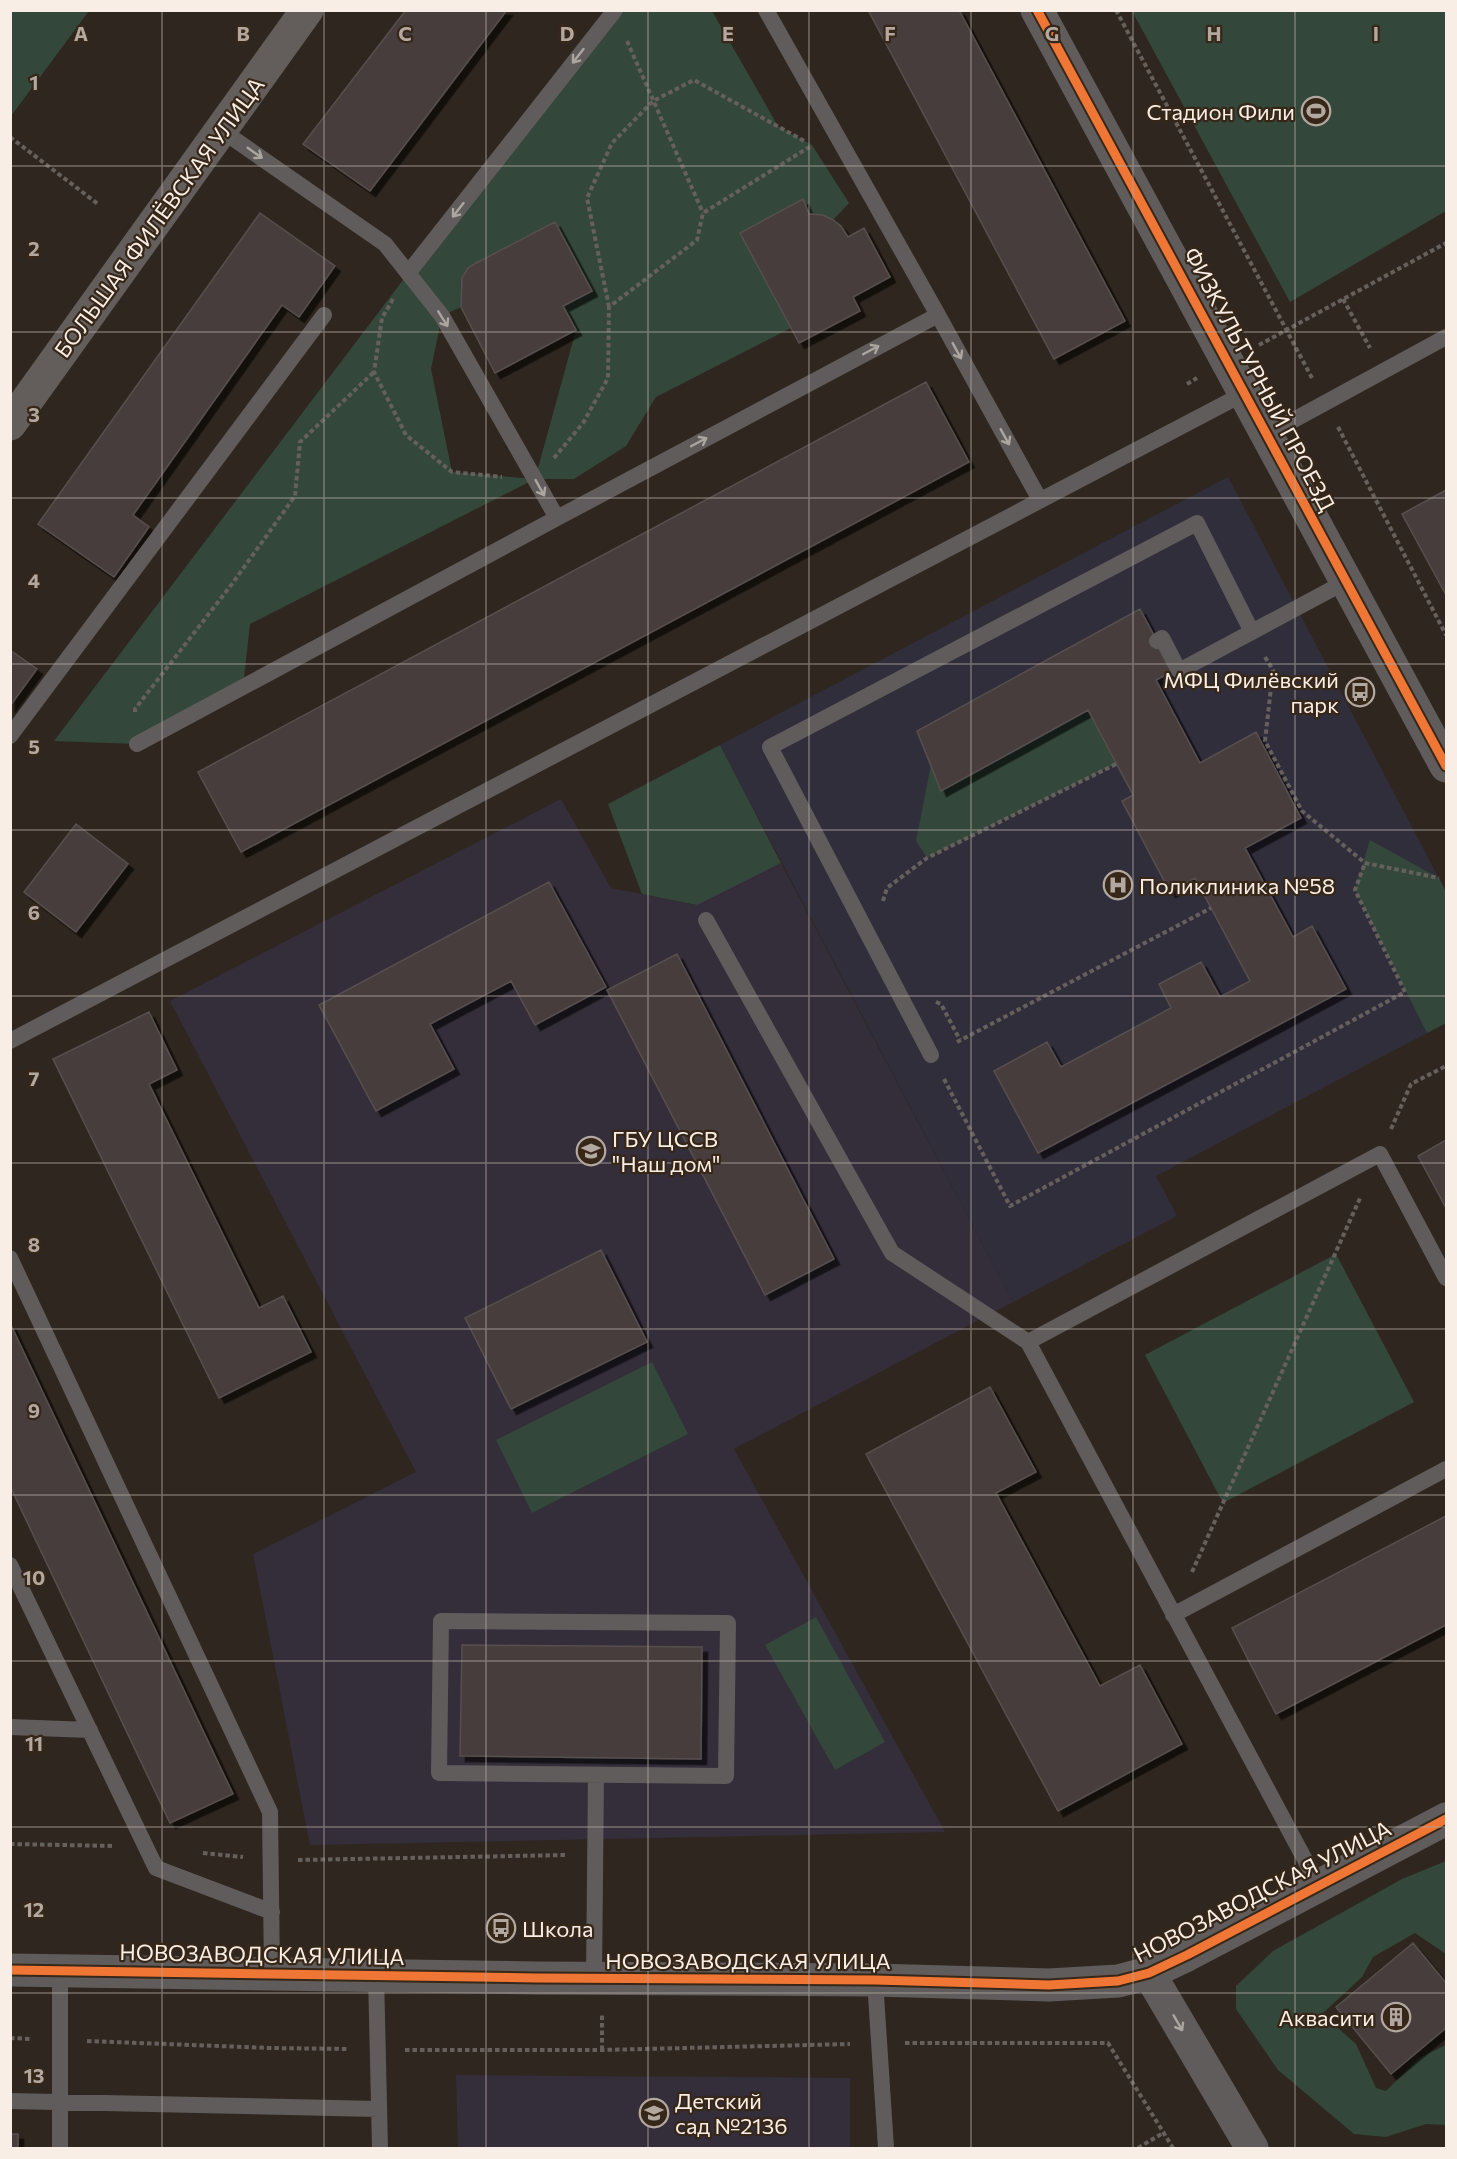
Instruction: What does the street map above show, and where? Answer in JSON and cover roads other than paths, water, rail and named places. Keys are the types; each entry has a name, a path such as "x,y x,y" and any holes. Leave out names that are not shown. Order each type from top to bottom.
{"main road":[{"name":"БОЛЬШАЯ ФИЛЁВСКАЯ УЛИЦА","path":"10,424 307,10"}],"street":[{"name":"ФИЗКУЛЬТУРНЫЙ ПРОЕЗД","path":"1037,10 1446,766"},
{"name":"НОВОЗАВОДСКАЯ УЛИЦА","path":"10,1970 594,1979 875,1980 1049,1985 1118,1981 1149,1973 1187,1955 1446,1819"},
{"path":"1149,1973 1252,2148"}],"lane":[{"path":"766,10 1040,500"},
{"path":"409,272 614,11"},
{"path":"221,130 385,244 442,316 557,518"},
{"path":"10,736 324,315"},
{"path":"136,744 938,315"},
{"path":"1268,434 1446,337"},
{"path":"10,1041 1245,393"},
{"path":"931,1055 770,747 1197,523 1252,632"},
{"path":"1157,641 1162,638 1179,671 1347,581"},
{"path":"706,920 892,1253 1028,1342 1319,1886"},
{"path":"1028,1342 1380,1154 1446,1278"},
{"path":"10,1258 270,1812 272,1973"},
{"path":"1173,1615 1446,1469"},
{"path":"10,1565 156,1868 272,1912"},
{"path":"441,1621 728,1623 726,1776 596,1775 439,1773 441,1621"},
{"path":"10,1727 90,1730"},
{"path":"594,1979 596,1775"},
{"path":"60,1971 60,2148"},
{"path":"376,1974 380,2148"},
{"path":"875,1980 886,2148"},
{"path":"10,2102 378,2109"}],"place":[{"name":"Стадион Фили","path":"1316,111"},
{"name":"МФЦ Филёвский парк","path":"1360,692"},
{"name":"Поликлиника №58","path":"1118,885"},
{"name":"ГБУ ЦССВ \"Наш дом\"","path":"591,1151"},
{"name":"Школа","path":"501,1928"},
{"name":"Аквасити","path":"1396,2017"},
{"name":"Детский сад №2136","path":"654,2113"}]}
